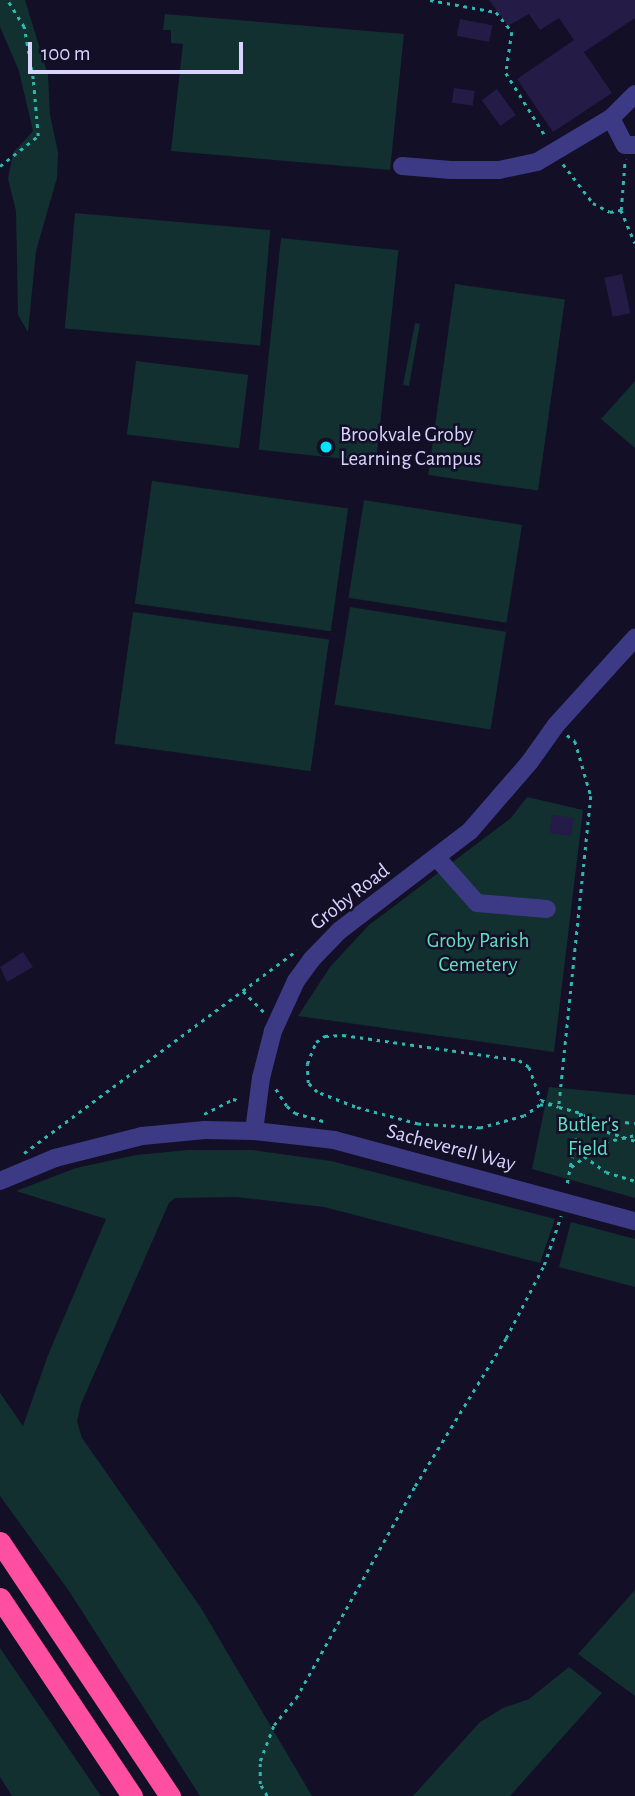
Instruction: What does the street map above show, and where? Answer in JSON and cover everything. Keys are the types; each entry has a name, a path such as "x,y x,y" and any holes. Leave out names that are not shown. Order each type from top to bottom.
{"highway":[{"path":"0,1542 170,1796"},
{"path":"0,1598 132,1796"}],"street":[{"path":"402,166 499,170 537,162 611,118 635,94"},
{"path":"611,118 630,145"},
{"name":"Groby Road","path":"254,1131 266,1054 276,1024 296,981 331,938 470,831 499,800 556,725 635,638"},
{"path":"437,858 477,903 547,909"},
{"path":"0,1181 55,1158 142,1136 205,1130 254,1131"},
{"name":"Sacheverell Way","path":"254,1131 334,1140 567,1193 635,1221"}],"path":[{"path":"0,166 37,136 38,113 24,27 7,0"},
{"path":"430,0 496,12 512,32 506,73 555,152 593,203 610,212 621,210"},
{"path":"630,145 621,210 635,243"},
{"path":"556,725 575,741 591,796 559,1107"},
{"path":"20,1156 305,945"},
{"path":"243,990 276,1024"},
{"path":"551,1105 540,1105 524,1116 480,1128 455,1129 418,1124 317,1092 308,1083 307,1064 316,1042 325,1037 343,1035 519,1060 529,1067 541,1100 600,1120 635,1123"},
{"path":"276,1080 276,1088 287,1106 304,1117 327,1122"},
{"path":"581,1113 586,1122 635,1141"},
{"path":"267,1796 260,1784 260,1761 274,1725 296,1698 415,1486 506,1338 544,1265 567,1193 581,1113"},
{"path":"571,1167 605,1142 635,1135"},
{"path":"584,1156 606,1172 635,1181"},
{"path":"558,1183 567,1193"}],"green space":[{"path":"0,0 25,0 48,75 50,115 58,152 57,178 36,251 28,332 18,315 16,211 8,179 13,153 33,131 19,71 0,27"},
{"path":"165,14 404,34 390,170 171,151 183,44 171,43 171,30 163,30"},
{"path":"75,213 270,230 260,346 65,329"},
{"path":"281,238 398,250 376,462 259,450"},
{"path":"455,284 565,299 538,491 428,475"},
{"path":"415,323 420,324 409,386 403,385"},
{"path":"136,361 248,375 239,448 127,434"},
{"path":"635,381 635,448 601,419"},
{"path":"152,481 348,509 331,631 135,604"},
{"path":"364,500 522,525 507,623 349,598"},
{"path":"350,607 506,632 491,729 335,705"},
{"path":"133,612 329,640 311,771 114,744"},
{"name":"Groby Parish Cemetery","path":"527,797 583,810 554,1052 298,1016 330,967 369,925 511,818"},
{"name":"Butler's Field","path":"549,1087 635,1095 635,1198 532,1169"},
{"path":"188,1150 252,1150 331,1161 555,1219 540,1263 324,1207 236,1197 175,1198 169,1203 81,1404 77,1421 82,1438 201,1608 312,1796 200,1796 69,1591 0,1496 0,1393 23,1426 48,1355 106,1219 16,1191 76,1168 136,1155"},
{"path":"571,1222 635,1239 635,1287 559,1267"},
{"path":"635,1590 635,1696 578,1654"},
{"path":"0,1648 101,1796 12,1796 0,1777"},
{"path":"569,1667 602,1693 510,1796 413,1796 480,1722 503,1708 529,1699"}],"building":[{"path":"489,0 635,0 635,18 584,52 612,93 553,132 517,79 574,40 559,18 540,30 529,14 508,26"},
{"path":"460,19 492,25 489,42 457,36"},
{"path":"454,88 475,91 473,106 452,103"},
{"path":"497,89 516,115 500,126 482,100"},
{"path":"622,274 630,313 613,317 604,278"},
{"path":"552,815 574,818 571,836 549,833"},
{"path":"23,952 33,967 7,982 0,967"}],"place":[{"name":"Brookvale Groby Learning Campus","path":"326,447"}]}
